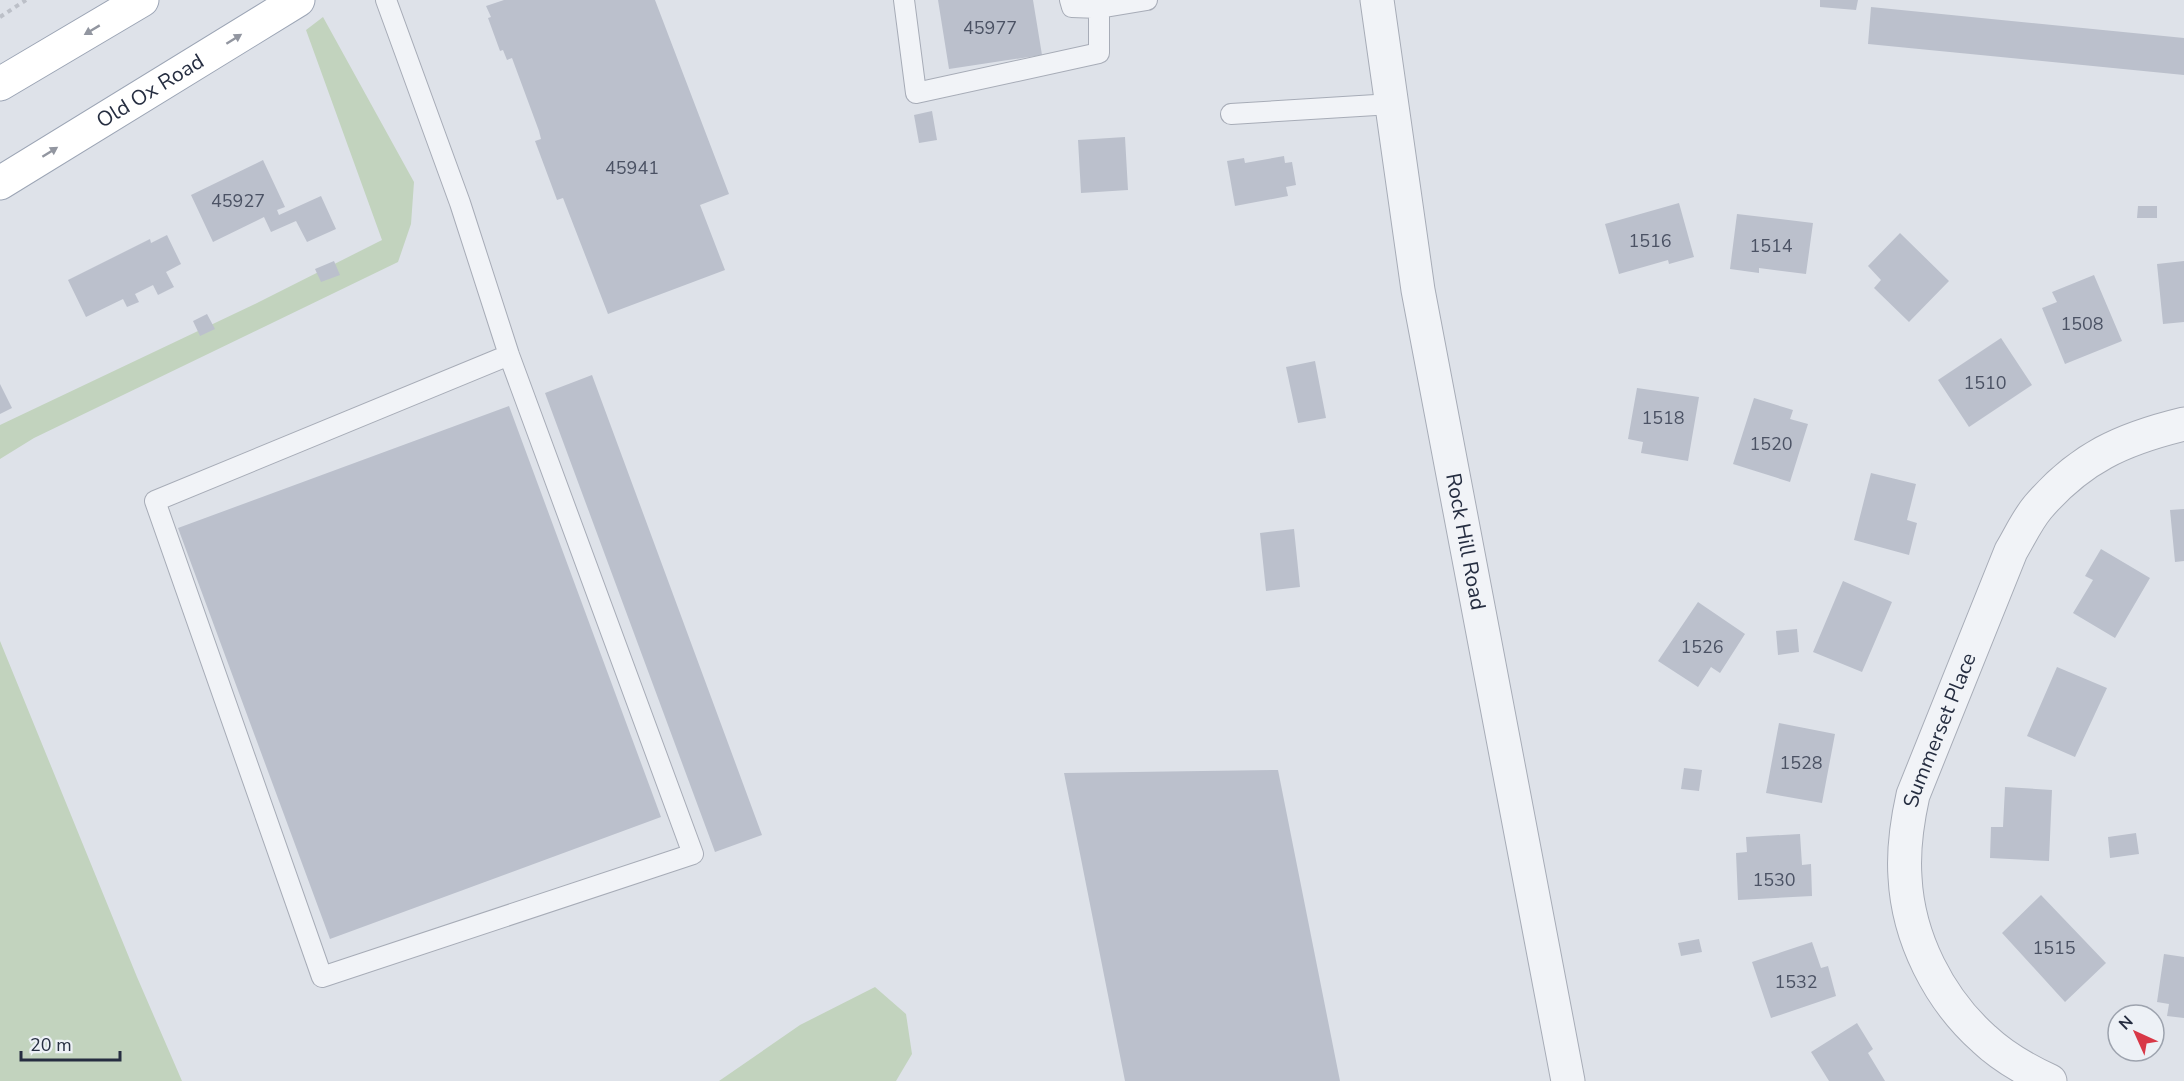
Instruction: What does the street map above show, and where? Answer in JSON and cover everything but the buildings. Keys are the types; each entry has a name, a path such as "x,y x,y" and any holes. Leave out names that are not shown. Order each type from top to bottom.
{"main road":[{"path":"0,84 142,0"},
{"name":"Old Ox Road","path":"0,183 298,0"}],"street":[{"name":"Rock Hill Road","path":"1377,0 1418,290 1568,1081"},
{"name":"Summerset Place","path":"2050,1081 2019,1066 1984,1040 1952,1005 1928,964 1912,922 1905,878 1905,833 1913,795 2011,551 2031,516 2072,474 2107,450 2145,433 2184,424"}],"lane":[{"path":"386,0 460,203 508,355 693,855 322,977 155,501 508,355"},
{"path":"904,0 916,93 1099,52 1099,8"},
{"path":"1070,0 1072,7 1099,8 1147,0"},
{"path":"1231,114 1392,104"}],"path":[{"path":"0,17 26,0"}],"green space":[{"path":"323,17 414,182 411,224 398,262 34,438 0,459 0,425 257,303 382,240 306,30"},
{"path":"0,641 137,977 182,1081 0,1081"},
{"path":"875,987 906,1014 912,1054 896,1081 719,1081 800,1025"}]}
